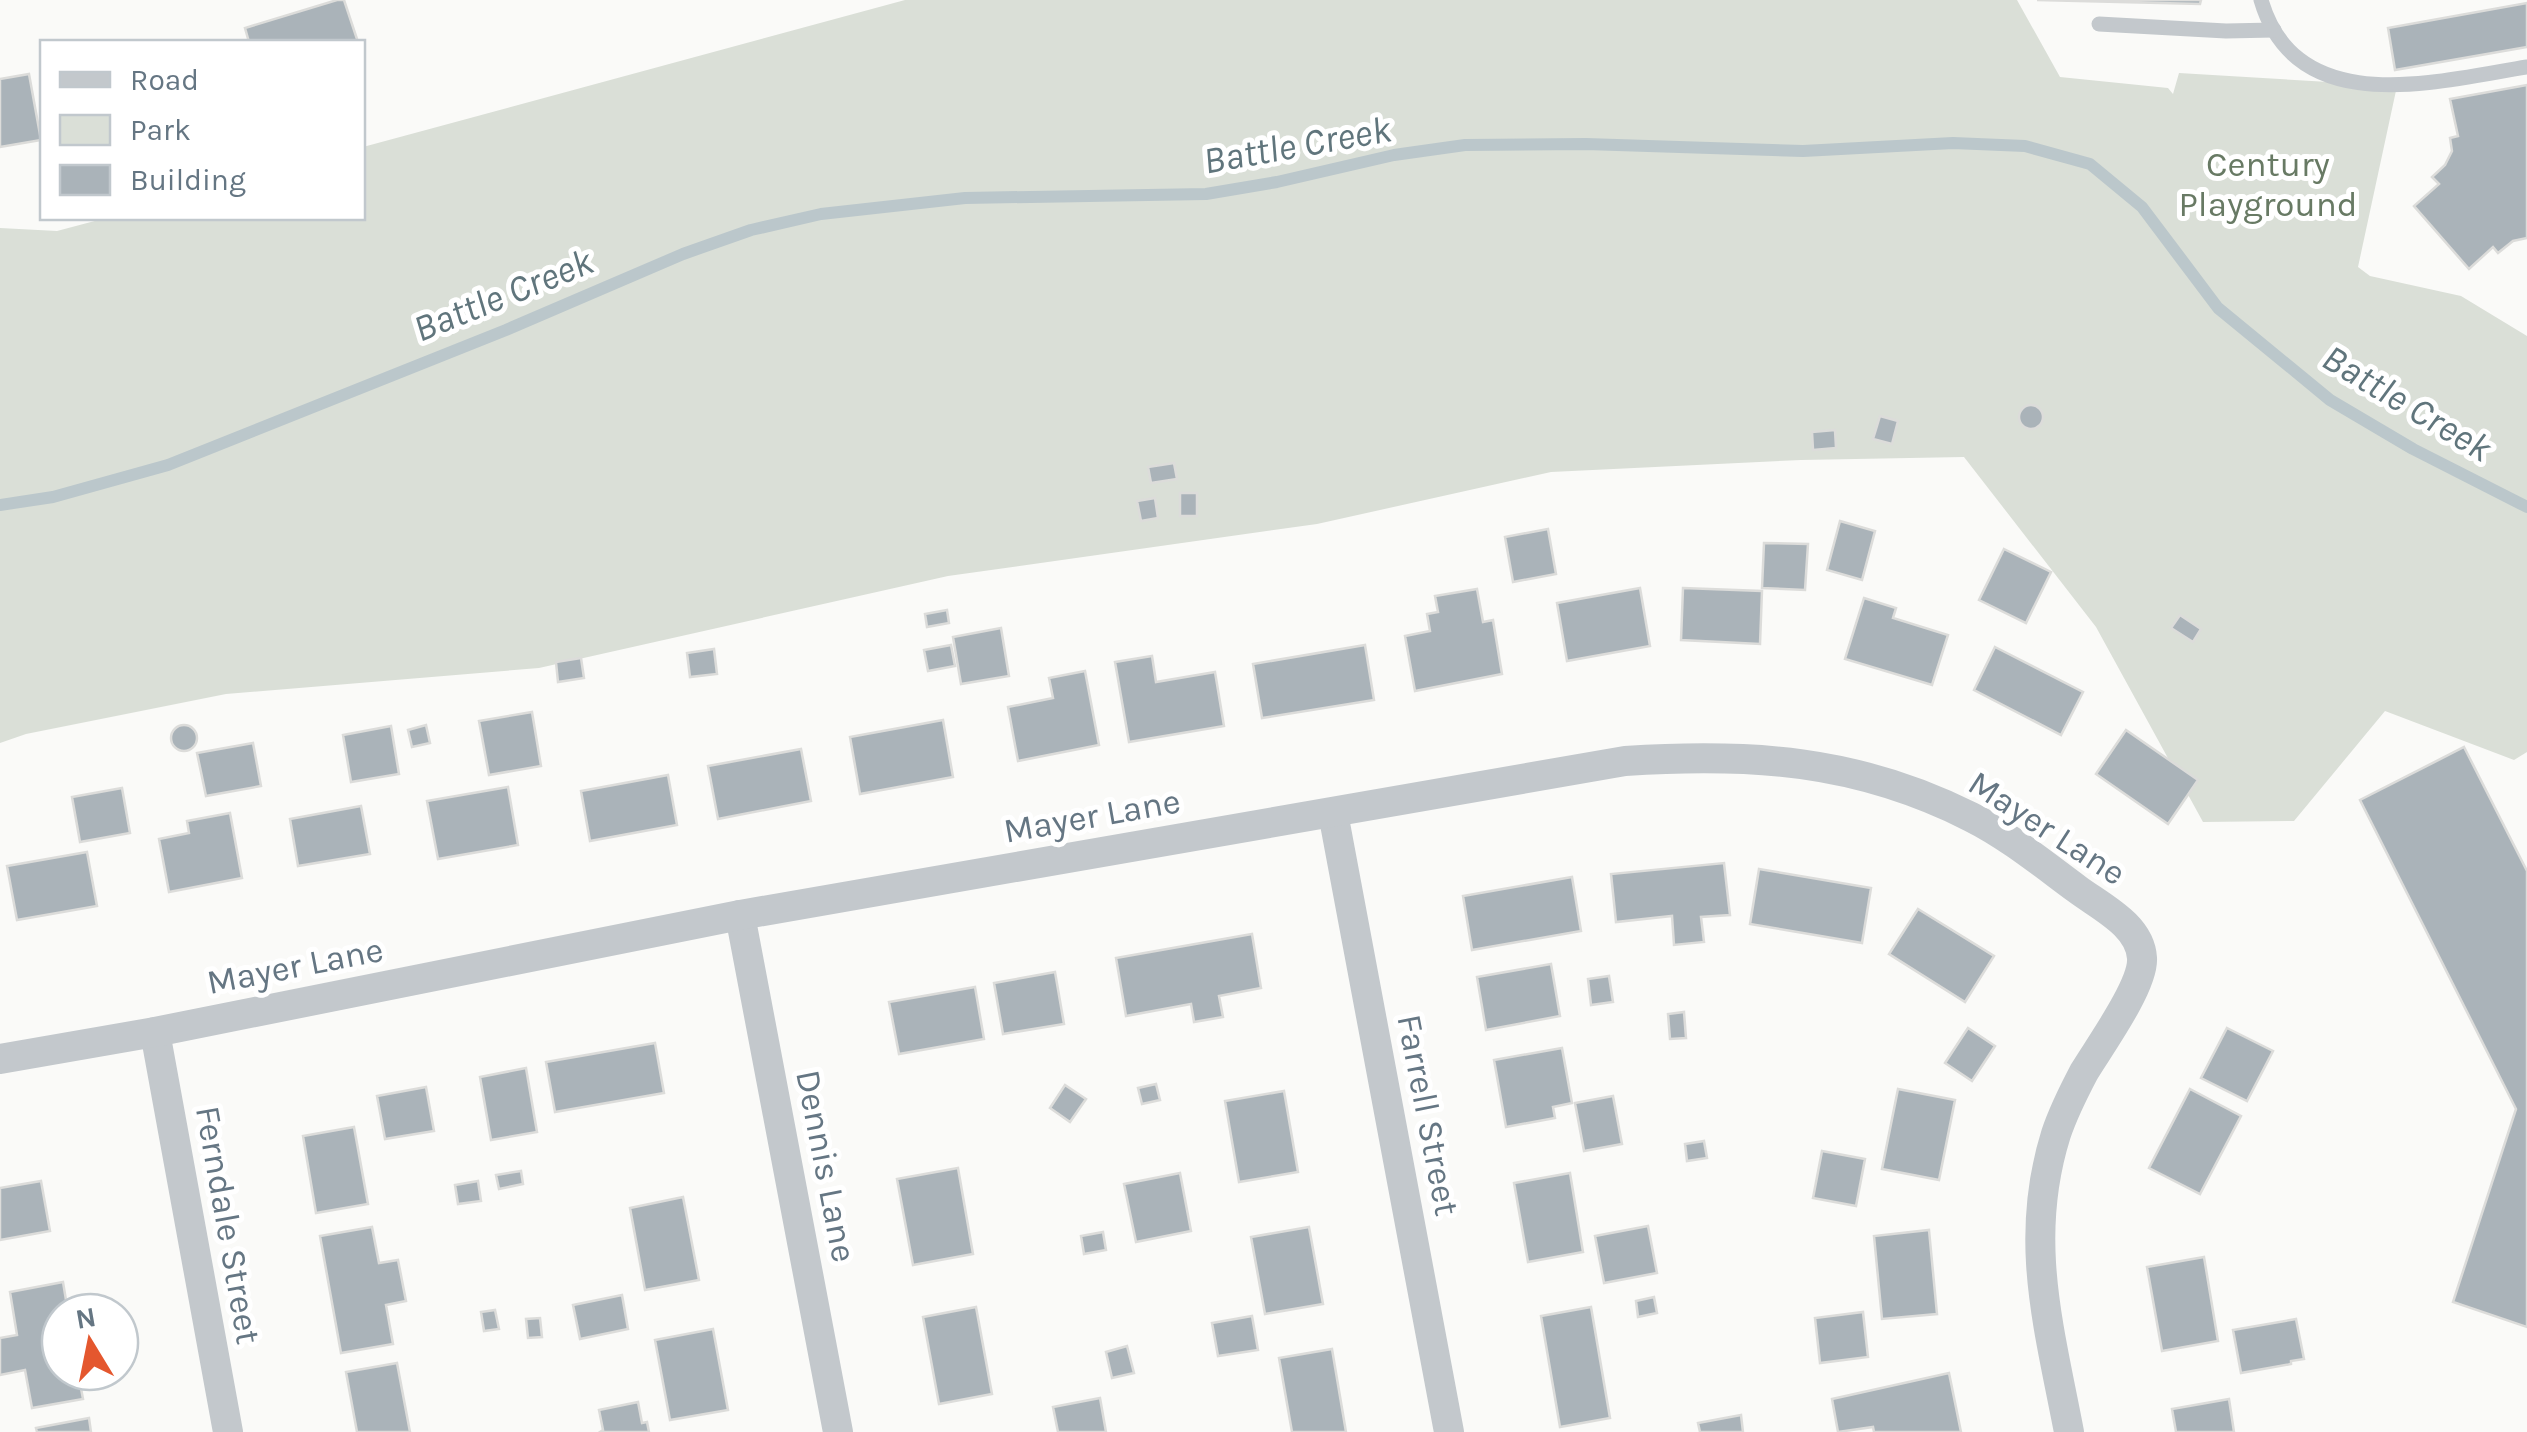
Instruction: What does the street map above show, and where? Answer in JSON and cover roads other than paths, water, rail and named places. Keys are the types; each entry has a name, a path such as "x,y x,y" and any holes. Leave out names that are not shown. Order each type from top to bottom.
{"street":[{"name":"Mayer Lane","path":"0,1059 155,1032 740,914 1625,761 1708,756 1777,760 1857,774 1920,794 1974,818 2024,850 2131,929 2142,959 2134,989 2082,1076 2057,1132 2040,1199 2038,1258 2068,1432"},
{"name":"Farrell Street","path":"1333,813 1449,1432"},
{"name":"Dennis Lane","path":"740,914 838,1432"},
{"name":"Ferndale Street","path":"155,1032 228,1432"}],"lane":[{"path":"2260,0 2281,44 2320,74 2385,87 2527,67"},
{"path":"2098,24 2274,30"}],"waterway":[{"name":"Battle Creek","path":"0,505 53,497 168,465 506,330 683,254 751,230 821,214 965,198 1206,194 1394,155 1465,145 1586,144 1803,151 1953,143 2025,146 2090,164 2142,207 2218,308 2330,400 2413,449 2527,507"}],"park label":[{"name":"Century Playground","path":"2268,184"}]}
